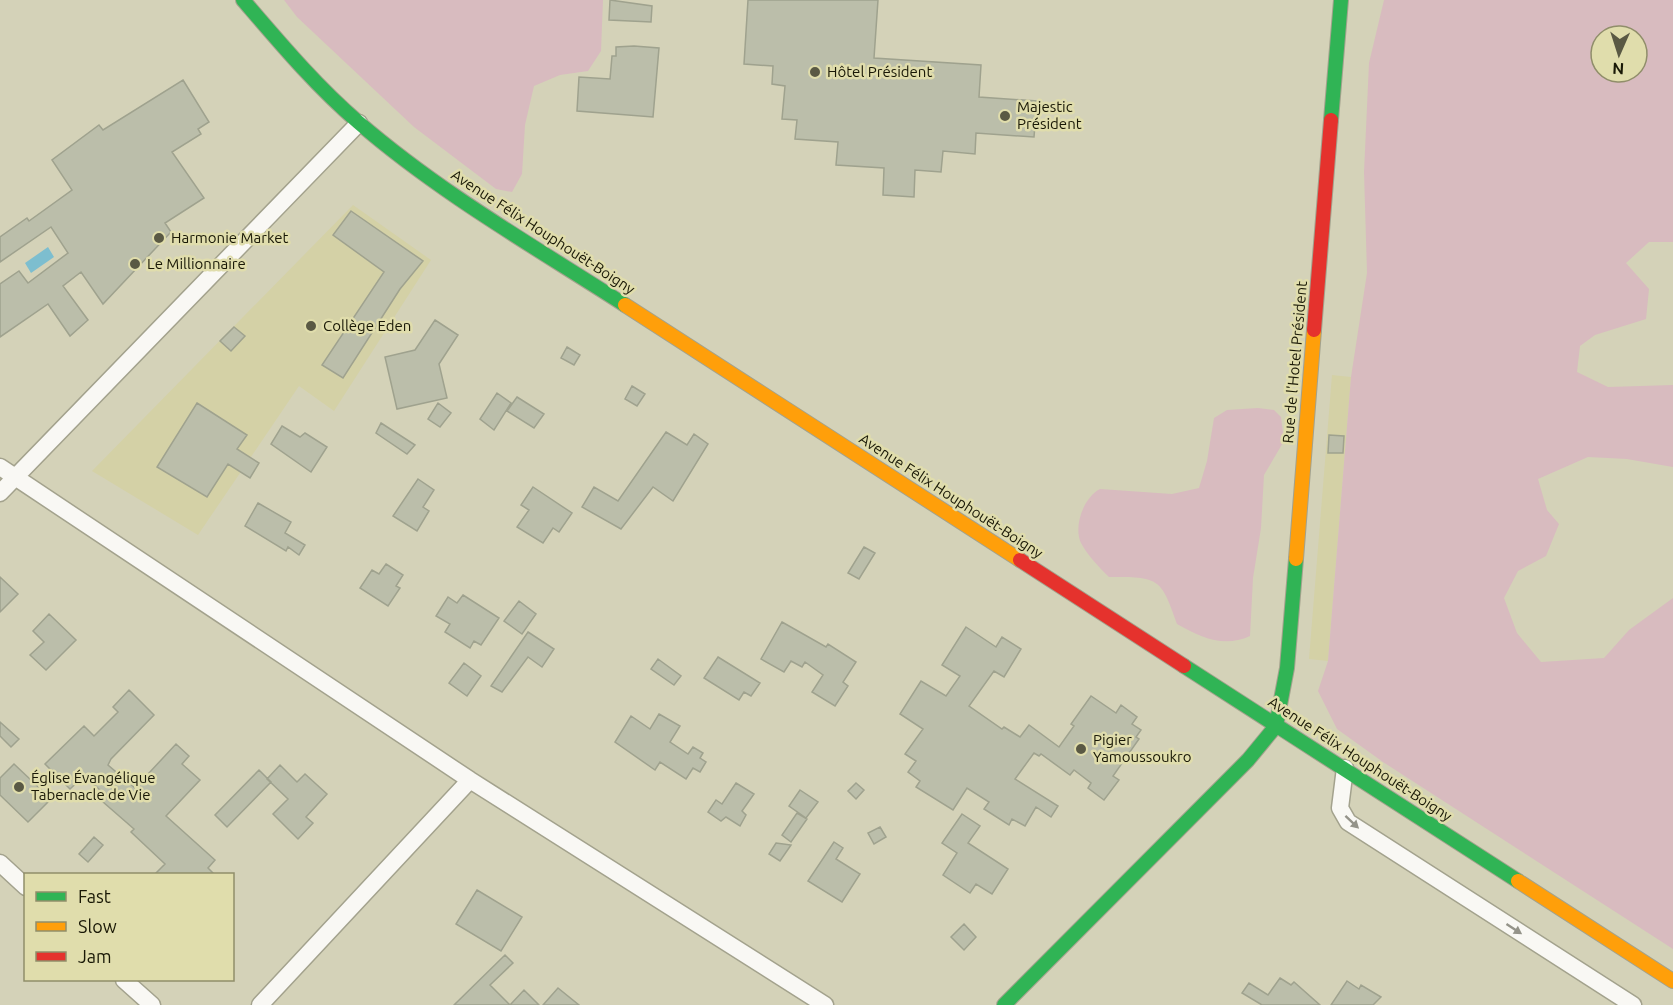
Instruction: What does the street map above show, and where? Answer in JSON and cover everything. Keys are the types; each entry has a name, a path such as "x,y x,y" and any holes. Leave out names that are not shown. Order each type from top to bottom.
{"main road":[{"name":"Avenue Félix Houphouët-Boigny","path":"243,0 305,72 358,123 462,200 1673,981"},
{"name":"Rue de l'Hotel Président","path":"1276,726 1287,668 1341,0"},
{"path":"1004,1005 1248,760 1276,726"}],"street":[{"path":"0,494 358,123"},
{"path":"0,467 470,780 825,1005"},
{"path":"1345,768 1340,808 1348,822 1633,1005"},
{"path":"260,1005 470,780"},
{"path":"0,863 24,885"},
{"path":"125,981 152,1005"}],"shaded area":[{"path":"284,0 603,0 601,51 588,71 560,75 534,86 525,125 522,174 512,192 496,189 414,127 297,17"},
{"path":"1384,0 1673,0 1673,242 1649,242 1626,263 1649,289 1646,319 1595,335 1580,346 1577,372 1608,387 1673,385 1673,467 1627,459 1588,457 1538,479 1547,510 1559,524 1546,556 1518,571 1504,598 1517,633 1541,662 1604,658 1629,630 1673,598 1673,949 1383,762 1337,729 1318,691 1328,661 1351,377 1367,273 1364,172 1369,63"},
{"name":"Collège Eden","path":"353,205 431,260 334,411 299,386 198,535 92,471"},
{"path":"1332,375 1351,377 1328,661 1309,659"},
{"path":"1258,408 1274,410 1281,417 1284,441 1264,475 1261,528 1253,578 1250,636 1231,641 1213,640 1177,624 1167,597 1155,583 1148,579 1109,577 1090,557 1081,543 1079,521 1089,498 1100,489 1172,494 1199,488 1207,461 1214,418 1227,410"}],"water":[{"path":"48,247 54,257 31,273 25,263"}],"building":[{"path":"610,0 652,6 651,22 609,20"},
{"path":"748,0 878,0 874,58 981,65 979,97 1037,101 1034,137 976,133 975,154 943,151 941,172 915,170 914,197 883,195 884,168 836,165 838,142 795,139 797,120 782,119 785,86 772,84 773,66 744,64"},
{"path":"616,47 659,48 653,117 577,111 579,77 610,79 612,56 616,56"},
{"path":"183,80 209,122 198,129 201,134 172,152 204,198 165,223 171,232 103,304 81,272 63,286 88,320 70,336 48,304 0,337 0,284 19,271 28,283 68,253 51,227 0,262 0,237 27,218 29,221 72,190 52,160 99,125 103,130"},
{"path":"351,211 423,261 400,289 343,378 322,365 384,272 333,235"},
{"path":"435,320 458,335 439,364 447,398 397,409 385,357 415,350"},
{"path":"234,327 245,336 231,351 220,341"},
{"path":"567,347 580,355 574,365 561,358"},
{"path":"632,386 645,394 637,406 625,399"},
{"path":"497,393 511,403 494,430 480,419"},
{"path":"517,397 544,414 534,428 507,411"},
{"path":"197,403 247,435 237,449 259,463 250,478 228,464 207,497 157,467"},
{"path":"438,403 451,413 440,427 428,419"},
{"path":"381,423 415,445 407,454 376,433"},
{"path":"282,426 300,437 305,433 327,447 311,472 271,444"},
{"path":"666,432 687,445 694,434 708,444 673,501 653,487 621,529 582,507 594,487 618,501"},
{"path":"1329,435 1344,436 1343,453 1328,453"},
{"path":"418,479 434,490 423,507 429,511 417,531 393,516"},
{"path":"533,487 572,513 559,532 553,528 543,543 517,527 529,510 521,505"},
{"path":"258,503 291,522 285,533 305,545 299,555 288,547 286,551 245,526"},
{"path":"864,547 875,553 859,579 848,573"},
{"path":"386,564 403,575 396,586 400,588 388,606 360,588 372,570 379,574"},
{"path":"0,577 18,594 0,612"},
{"path":"463,595 499,618 481,645 474,641 470,648 445,632 450,624 436,616 448,597 457,603"},
{"path":"519,601 536,614 522,634 504,621"},
{"path":"49,614 76,640 46,670 30,655 44,642 33,631"},
{"path":"782,622 826,647 828,644 856,662 843,682 848,686 835,706 812,692 823,675 805,662 802,667 791,661 784,672 761,659"},
{"path":"966,627 996,647 1002,637 1021,649 1004,677 994,671 969,706 1002,729 1004,727 1020,737 1029,725 1059,747 1074,726 1071,724 1091,696 1116,713 1121,705 1137,717 1132,724 1141,730 1136,737 1139,739 1113,776 1119,780 1104,800 1088,788 1091,783 1074,770 1070,775 1041,754 1039,756 1034,753 1015,779 1058,806 1051,817 1036,807 1025,826 1012,819 1009,825 984,809 989,802 967,788 953,810 916,787 920,781 908,772 916,761 905,754 923,729 900,714 921,681 946,696 960,676 942,665"},
{"path":"528,632 554,649 542,667 528,657 502,692 491,686"},
{"path":"718,657 760,683 751,696 744,692 739,700 704,678"},
{"path":"658,659 681,676 674,685 651,669"},
{"path":"464,663 481,676 467,696 449,683"},
{"path":"129,690 154,715 111,759 108,765 135,788 176,744 189,756 182,764 200,780 166,816 215,860 208,868 213,873 156,873 165,864 131,832 134,829 95,795 100,790 84,776 70,789 45,764 84,726 94,736 118,712 113,707"},
{"path":"659,714 680,726 670,742 688,754 693,747 703,753 700,758 706,762 700,772 693,768 686,779 660,762 655,770 615,742 631,716 650,729"},
{"path":"0,722 19,739 11,747 0,736"},
{"name":"Église Évangélique Tabernacle de Vie","path":"14,764 51,799 28,822 0,795 0,778"},
{"path":"280,765 297,782 305,774 327,794 306,817 313,823 298,839 273,814 288,799 267,779"},
{"path":"259,770 271,782 227,827 215,815"},
{"path":"736,783 754,794 742,811 746,815 740,826 726,817 721,821 708,812 716,800 722,804"},
{"path":"856,783 864,790 856,799 848,791"},
{"path":"800,790 818,802 806,818 789,806"},
{"path":"797,813 807,819 791,842 782,835"},
{"path":"962,814 980,826 968,843 1008,869 992,894 976,884 970,893 943,875 957,853 942,843"},
{"path":"880,827 886,837 874,844 868,833"},
{"path":"94,837 103,845 88,862 79,854"},
{"path":"834,842 843,848 836,859 860,874 842,902 808,881"},
{"path":"776,843 791,845 780,861 769,854"},
{"path":"477,890 522,917 501,951 456,924"},
{"path":"964,924 976,937 964,950 951,937"},
{"path":"505,955 513,963 490,985 510,1005 454,1005"},
{"path":"1280,978 1291,985 1294,982 1320,1005 1262,1005 1242,993 1249,983 1268,995"},
{"path":"1347,981 1359,989 1361,985 1381,997 1373,1005 1331,1005"},
{"path":"558,988 579,1005 543,1005"},
{"path":"524,990 539,1005 510,1005"}],"traffic: fast":[{"path":"243,0 328,94 389,148 488,218 625,305"},
{"path":"1331,120 1341,0"},
{"path":"1004,1005 1248,760 1276,726 1287,668 1296,559"},
{"path":"1184,666 1518,881"}],"traffic: slow":[{"path":"625,305 1020,560"},
{"path":"1296,559 1314,330"},
{"path":"1518,881 1673,981"}],"traffic: jam":[{"path":"1314,330 1331,120"},
{"path":"1020,560 1184,666"}],"place":[{"name":"Hôtel Président","path":"815,72"},
{"name":"Majestic Président","path":"1005,116"},
{"name":"Harmonie Market","path":"159,238"},
{"name":"Le Millionnaire","path":"135,264"},
{"name":"Collège Eden","path":"311,326"},
{"name":"Pigier Yamoussoukro","path":"1081,749"},
{"name":"Église Évangélique Tabernacle de Vie","path":"19,787"}]}
